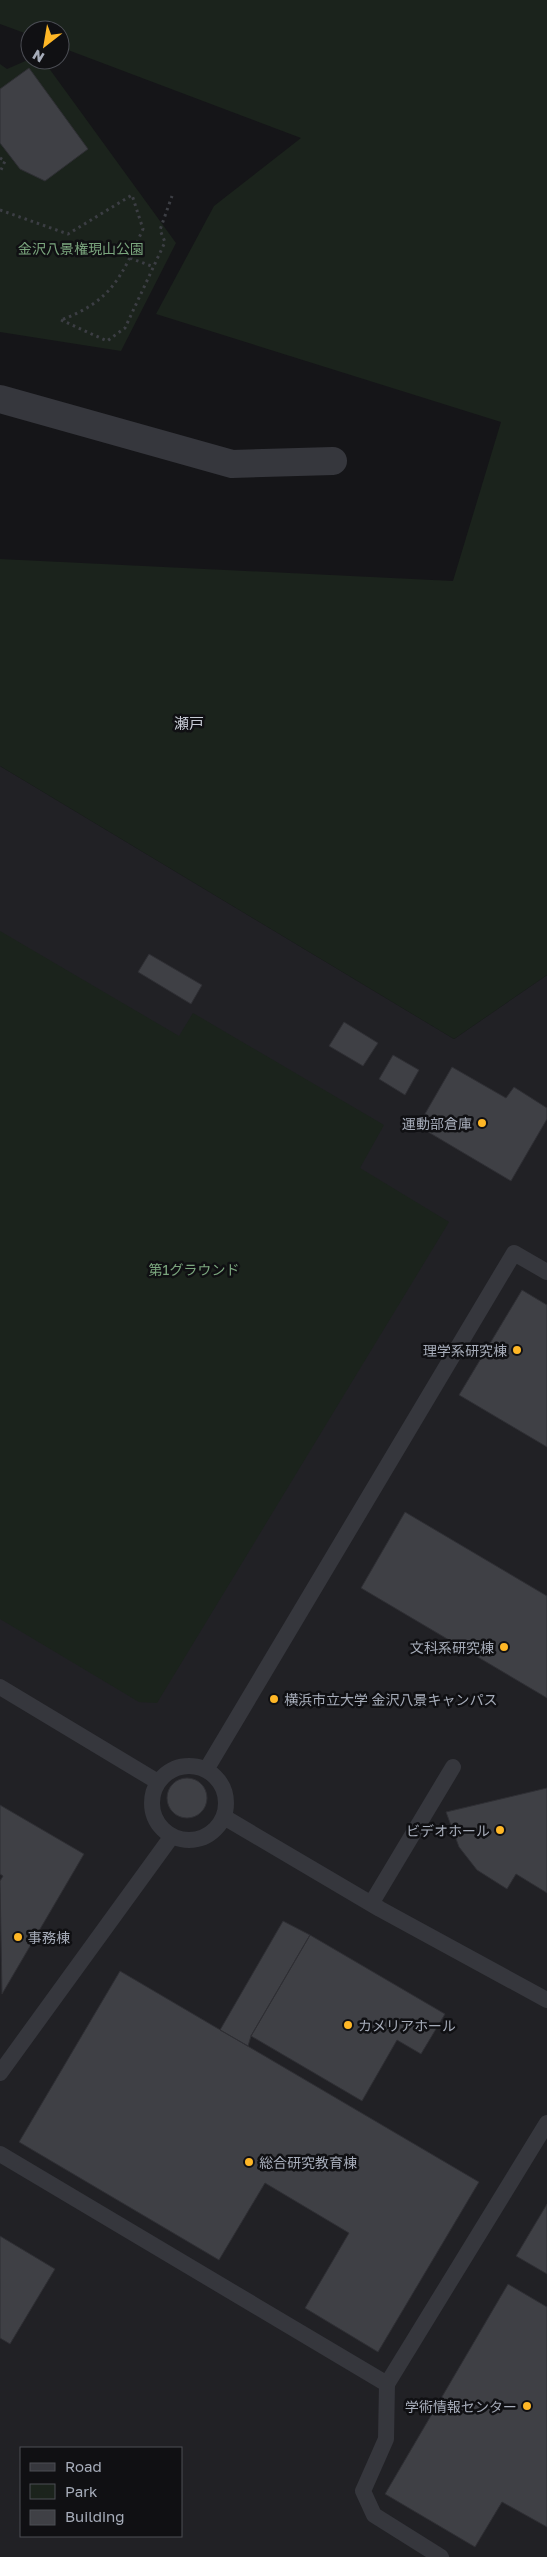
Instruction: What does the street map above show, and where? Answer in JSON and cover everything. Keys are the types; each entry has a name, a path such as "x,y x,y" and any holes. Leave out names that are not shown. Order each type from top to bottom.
{"street":[{"path":"0,399 232,464 334,462"}],"lane":[{"path":"206,1770 514,1253 547,1272"},
{"path":"0,1686 158,1782"},
{"path":"188,1765 206,1770 220,1781 225,1792 226,1805 224,1817 217,1827 207,1835 196,1839 172,1836 162,1828 152,1807 153,1794 158,1782 176,1768 188,1765"},
{"path":"371,1904 453,1767"},
{"path":"224,1817 371,1904 547,2000"},
{"path":"0,2073 172,1836"},
{"path":"441,2557 374,2515 363,2491 386,2440 387,2384 547,2123"},
{"path":"0,2154 387,2384"}],"path":[{"path":"0,158 4,160 0,172"},
{"path":"0,210 68,234 132,195 143,229 122,274 85,311 61,320 108,342 125,328 165,242 160,230 172,196"},
{"path":"130,258 154,267"}],"shaded area":[{"name":"横浜市立大学 金沢八景キャンパス","path":"0,766 454,1039 547,975 547,2557 0,2557"}],"green space":[{"path":"0,0 547,0 547,975 454,1039 0,766 0,559 453,581 501,422 156,314 214,206 301,138 70,51 70,20 20,20 20,31 0,24"},
{"name":"金沢八景権現山公園","path":"20,63 20,70 50,70 176,243 121,351 0,332 0,64 7,69"},
{"name":"第1グラウンド","path":"0,931 179,1036 193,1013 384,1125 360,1168 449,1222 157,1703 139,1702 0,1619"}],"building":[{"path":"26,70 30,70 88,149 45,181 20,169 0,143 0,89"},
{"path":"149,954 202,985 191,1004 138,972"},
{"path":"344,1022 378,1043 363,1066 329,1046"},
{"path":"393,1055 419,1070 405,1095 379,1079"},
{"name":"運動部倉庫","path":"452,1067 506,1098 514,1087 547,1108 547,1119 511,1181 418,1126"},
{"name":"理学系研究棟","path":"522,1290 547,1305 547,1447 459,1395"},
{"name":"文科系研究棟","path":"405,1512 547,1596 547,1698 361,1588"},
{"path":"187,1778 201,1784 207,1798 201,1812 187,1818 173,1812 167,1798 173,1784"},
{"name":"ビデオホール","path":"547,1788 547,1893 516,1874 507,1889 477,1870 459,1847 446,1812"},
{"name":"事務棟","path":"0,1805 84,1854 2,1994 0,1881 3,1876 0,1874"},
{"path":"283,1921 310,1935 251,2036 248,2046 220,2030"},
{"name":"カメリアホール","path":"310,1935 445,2014 421,2054 397,2040 362,2101 251,2036"},
{"name":"総合研究教育棟","path":"120,1971 479,2182 378,2352 305,2308 349,2233 265,2183 219,2260 19,2142"},
{"path":"547,2204 547,2274 516,2256"},
{"path":"0,2236 55,2269 10,2344 0,2338"},
{"path":"508,2284 547,2307 547,2527 502,2502 475,2547 385,2494"}],"place":[{"name":"運動部倉庫","path":"482,1123"},
{"name":"理学系研究棟","path":"517,1350"},
{"name":"文科系研究棟","path":"504,1647"},
{"name":"横浜市立大学 金沢八景キャンパス","path":"274,1699"},
{"name":"ビデオホール","path":"500,1830"},
{"name":"事務棟","path":"18,1937"},
{"name":"カメリアホール","path":"348,2025"},
{"name":"総合研究教育棟","path":"249,2162"},
{"name":"学術情報センター","path":"527,2406"}],"district":[{"name":"瀬戸","path":"189,723"}]}
